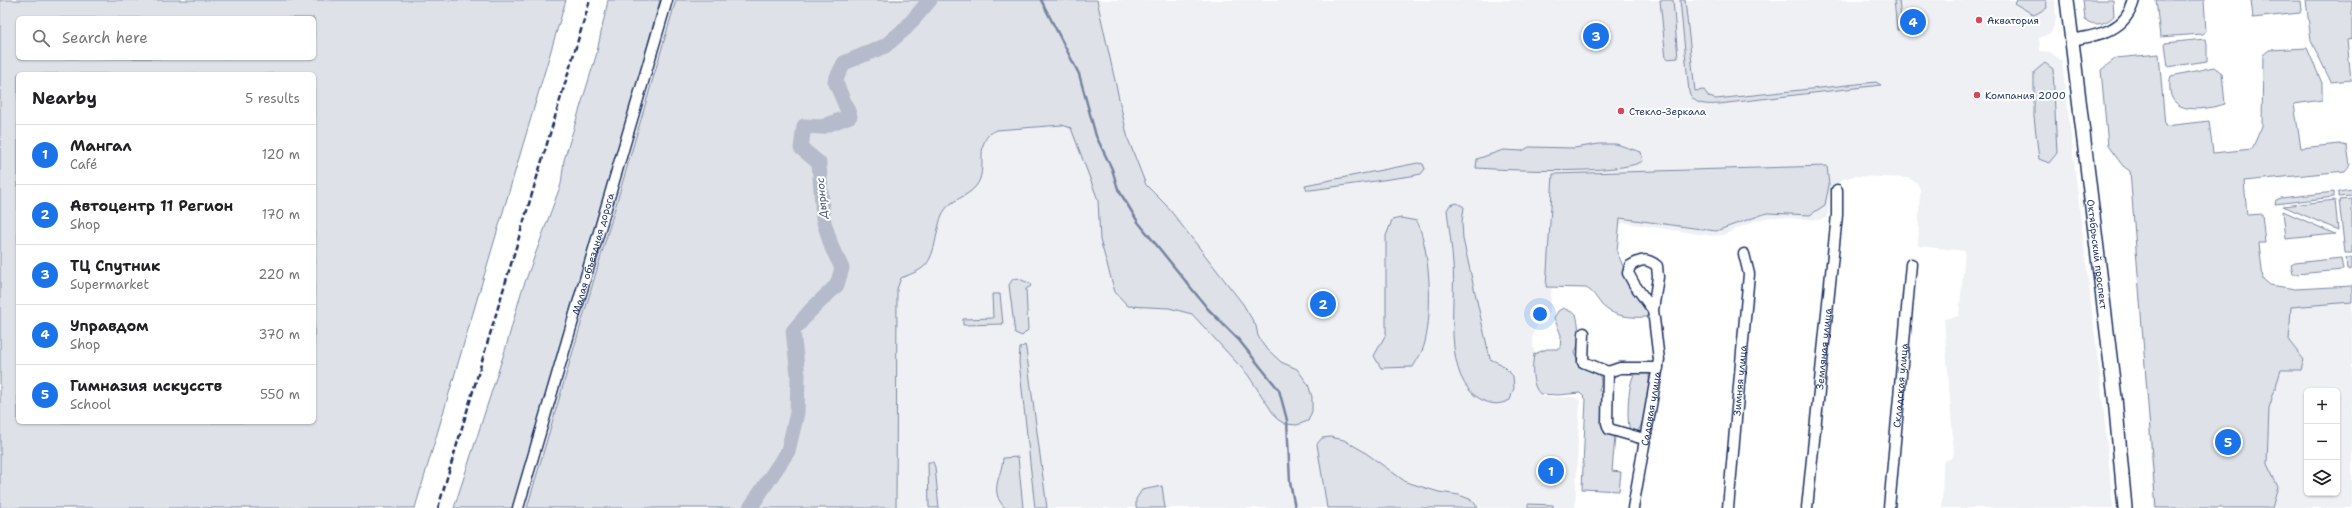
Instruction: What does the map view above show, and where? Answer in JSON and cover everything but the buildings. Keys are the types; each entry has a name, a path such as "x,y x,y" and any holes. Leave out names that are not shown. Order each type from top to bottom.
{"main road":[{"name":"Октябрьский проспект","path":"2067,0 2115,398 2125,508"}],"street":[{"name":"Малая объездная дорога","path":"518,508 667,0"},
{"path":"2072,40 2107,33 2117,28 2126,18 2134,0"},
{"name":"Земляная улица","path":"1807,508 1837,215 1837,190"},
{"name":"Зимняя улица","path":"1728,508 1748,281 1744,254"},
{"name":"Садовая улица","path":"1633,508 1659,360 1652,310 1658,277 1657,266 1649,260 1643,260 1630,266 1628,273 1652,310"},
{"name":"Складская улица","path":"1889,508 1911,264"},
{"path":"1584,333 1583,362 1608,372 1620,368 1658,368"},
{"path":"1608,372 1607,423 1609,429 1644,439"}],"shaded area":[{"path":"0,0 566,0 415,508 0,508"},
{"path":"608,0 660,0 605,199 513,508 454,508 506,347 521,293 561,184 564,160 596,56"},
{"path":"674,0 2055,0 2056,20 2051,33 2039,38 2040,51 2050,52 2062,61 2104,412 2113,508 1942,508 1943,462 1951,458 1954,454 1944,319 1959,316 1965,251 1918,246 1920,189 1917,183 1909,178 1855,176 1843,179 1830,191 1828,213 1826,218 1818,220 1772,217 1757,220 1723,235 1712,236 1626,223 1609,226 1552,281 1550,312 1545,319 1538,323 1532,337 1536,364 1536,390 1541,397 1575,397 1580,401 1575,508 525,508"},
{"path":"676,0 1097,0 1128,139 1146,185 1166,205 1243,304 1256,326 1258,336 1264,346 1281,362 1297,369 1308,384 1312,397 1312,411 1308,421 1297,425 1285,424 1277,419 1248,375 1192,314 1169,308 1128,306 1115,292 1100,240 1098,200 1071,128 1062,125 997,130 989,135 985,141 983,148 982,171 976,186 946,208 940,219 930,258 921,269 901,278 897,289 896,508 527,508"},
{"path":"1660,0 1673,0 1678,58 1666,59"},
{"path":"1680,0 1685,0 1695,91 1704,90 1709,97 1716,99 1876,82 1881,85 1719,104 1705,104 1697,102 1689,92"},
{"path":"1894,0 1899,0 1902,30 1897,30"},
{"path":"2017,0 2046,0 2047,8 2034,15 2014,3"},
{"path":"2083,0 2113,0 2114,16 2108,21 2100,24 2085,20"},
{"path":"2156,0 2204,0 2206,31 2202,34 2160,37"},
{"path":"2251,0 2300,0 2301,10 2300,13 2253,18"},
{"path":"2306,0 2352,0 2352,39 2347,40 2351,80 2331,82 2311,41"},
{"path":"2205,39 2207,43 2207,61 2168,67 2165,43"},
{"path":"2307,48 2322,83 2322,100 2294,104 2301,148 2339,144 2347,146 2350,165 2345,171 2244,181 2247,215 2262,214 2265,243 2259,243 2263,279 2270,285 2295,289 2352,286 2352,302 2291,307 2289,341 2304,360 2301,370 2281,370 2269,408 2267,464 2278,487 2272,508 2156,508 2130,171 2123,166 2108,146 2101,70 2116,58 2159,54 2165,126 2209,121 2213,153 2252,149 2262,126 2263,55 2269,50"},
{"path":"2045,63 2053,69 2057,153 2049,163 2039,159 2034,117 2034,72"},
{"path":"2214,67 2222,73 2225,104 2210,108 2192,109 2177,104 2170,91 2171,76"},
{"path":"1599,144 1616,144 1641,152 1643,161 1612,168 1588,170 1512,170 1476,168 1477,159 1503,150 1522,151 1529,147 1574,148"},
{"path":"1418,163 1423,164 1425,169 1421,174 1411,176 1311,190 1307,190 1305,185"},
{"path":"1827,166 1829,185 1825,205 1810,215 1767,213 1716,231 1620,218 1617,252 1626,273 1650,310 1647,317 1629,317 1611,312 1601,304 1593,293 1586,288 1546,287 1553,174"},
{"path":"2352,190 2352,196 2338,197 2338,192"},
{"path":"2334,192 2334,197 2275,204 2276,200 2281,198"},
{"path":"2352,199 2352,253 2345,253 2339,200"},
{"path":"2335,200 2338,230 2283,206"},
{"path":"1457,203 1464,207 1462,222 1463,239 1490,359 1501,364 1513,376 1514,388 1510,400 1503,403 1493,404 1486,402 1469,390 1461,376 1456,358 1453,339 1453,265 1447,210 1450,205"},
{"path":"2283,211 2335,234 2286,239"},
{"path":"1401,218 1417,221 1425,248 1429,280 1429,314 1427,329 1423,349 1413,367 1381,368 1374,356 1386,334 1386,236 1392,220"},
{"path":"2341,258 2343,270 2293,274 2291,265 2295,263"},
{"path":"2346,258 2352,258 2352,269 2347,270"},
{"path":"1017,278 1029,283 1031,286 1026,289 1028,330 1022,336 1015,333 1009,285 1013,279"},
{"path":"992,294 1000,294 1003,324 963,325 963,319 993,318"},
{"path":"2352,296 2352,508 2154,508 2141,313"},
{"path":"1563,308 1576,314 1579,328 1579,339 1575,352 1578,364 1600,376 1601,383 1599,391 1605,392 1615,436 1612,471 1621,472 1619,491 1582,489 1586,399 1580,393 1558,395 1540,394 1535,386 1533,370 1534,354 1547,349 1560,349 1561,335 1554,318 1558,311"},
{"path":"1025,345 1047,508 1035,508 1019,362 1020,348"},
{"path":"1636,372 1649,373 1648,396 1645,412 1637,433 1630,430 1628,418 1628,400 1633,376"},
{"path":"1331,437 1344,440 1363,451 1406,482 1439,492 1459,495 1472,500 1478,508 1327,508 1317,444 1322,438"},
{"path":"1018,457 1023,508 1005,508 997,495 997,483 1003,458"},
{"path":"928,462 933,462 935,467 939,508 929,508"},
{"path":"1162,486 1165,508 1136,508 1136,499 1142,490"},
{"path":"1528,504 1553,505 1553,508 1528,508"}],"waterway":[{"name":"Дырнос","path":"750,508 788,451 797,413 798,375 793,331 810,311 837,285 842,268 832,248 823,219 819,163 801,148 804,126 822,127 850,116 835,81 844,63 885,46 906,28 930,0"},
{"path":"1041,0 1079,74 1096,136 1112,169 1118,189 1138,222 1208,309 1238,339 1279,390 1287,420 1290,482 1295,508"}],"railway":[{"path":"438,508 590,0"}],"place":[{"name":"Акватория","path":"1979,20"},
{"name":"Управдом","path":"1913,22"},
{"name":"ТЦ Спутник","path":"1596,36"},
{"name":"Компания 2000","path":"1977,95"},
{"name":"Стекло-Зеркала","path":"1621,111"},
{"name":"Автоцентр 11 Регион","path":"1323,304"},
{"name":"Гимназия искусств","path":"2228,442"},
{"name":"Мангал","path":"1551,471"}]}
